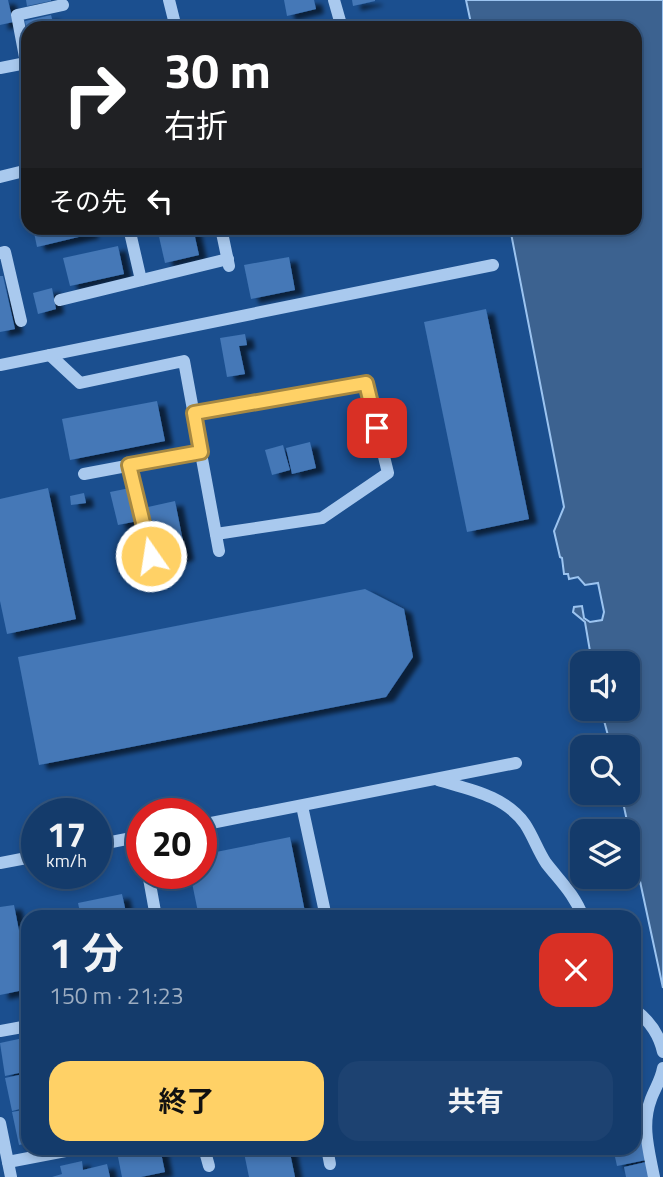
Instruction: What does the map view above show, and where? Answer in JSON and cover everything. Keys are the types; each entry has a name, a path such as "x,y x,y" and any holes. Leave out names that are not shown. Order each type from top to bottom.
{"lane":[{"path":"20,0 23,14"},
{"path":"170,0 172,21"},
{"path":"334,0 340,21"},
{"path":"21,32 18,15 63,5"},
{"path":"0,68 21,62"},
{"path":"0,177 21,172"},
{"path":"131,235 141,280"},
{"path":"60,300 141,280 229,263 223,235"},
{"path":"0,253 5,252 21,321"},
{"path":"0,365 493,265"},
{"path":"50,355 80,383 184,361 219,551"},
{"path":"194,413 366,383 388,473 322,518 216,534"},
{"path":"84,474 201,452"},
{"path":"129,465 151,556"},
{"path":"217,822 516,763"},
{"path":"436,779 484,794 513,810 524,823 545,861 570,891 580,910"},
{"path":"302,806 324,910"},
{"path":"0,863 21,859"},
{"path":"151,889 155,910"},
{"path":"641,1014 652,1025 663,1052"},
{"path":"0,1031 21,1027"},
{"path":"654,1177 646,1139 647,1113 661,1081 663,1068"},
{"path":"0,1124 11,1177"},
{"path":"8,1162 44,1155"},
{"path":"206,1155 209,1166"},
{"path":"328,1155 330,1164"}],"water":[{"path":"466,0 663,0 663,988 640,881 640,819 627,819 624,805 640,805 640,735 608,735 604,721 640,721 640,651 590,651 585,622 573,612 574,607 582,606 584,618 590,622 602,620 604,612 598,583 585,585 578,577 569,579 568,574 564,574 554,531 564,507 511,235 642,235 642,21 470,21"}],"building":[{"path":"0,0 8,0 13,22 0,25"},
{"path":"26,0 51,0 51,1 27,6"},
{"path":"284,0 314,0 316,9 287,16"},
{"path":"352,0 375,0 375,1 353,6"},
{"path":"51,15 53,21 25,21"},
{"path":"34,235 87,235 37,247"},
{"path":"159,235 195,235 199,255 165,263"},
{"path":"118,246 124,274 70,286 63,258"},
{"path":"289,257 295,290 251,299 244,265"},
{"path":"0,276 3,276 15,329 0,332"},
{"path":"52,288 56,309 38,314 33,293"},
{"path":"486,309 529,519 467,532 424,322"},
{"path":"245,334 247,345 239,346 245,374 227,377 220,338"},
{"path":"157,401 165,441 70,460 62,419"},
{"path":"310,442 316,468 292,474 286,448"},
{"path":"283,445 290,470 272,475 265,450"},
{"path":"48,488 76,619 7,634 0,601 0,499"},
{"path":"130,488 138,521 118,525 110,492"},
{"path":"84,493 86,503 71,505 70,496"},
{"path":"175,501 186,556 159,562 148,507"},
{"path":"365,589 404,609 413,657 386,697 39,765 18,657"},
{"path":"290,837 305,910 198,910 193,889 217,889 217,852"},
{"path":"122,894 125,910 80,910 78,903"},
{"path":"14,905 21,940 21,990 0,995 0,907"},
{"path":"21,1038 21,1073 5,1076 0,1043"},
{"path":"21,1075 21,1109 12,1111 5,1078"},
{"path":"21,1110 21,1145 19,1145 12,1112"},
{"path":"641,1137 646,1160 617,1166 615,1155 641,1155"},
{"path":"118,1155 161,1155 165,1172 141,1177 122,1177"},
{"path":"244,1155 290,1155 295,1177 249,1177"},
{"path":"82,1161 83,1170 107,1164 110,1177 52,1177 62,1174 60,1166"},
{"path":"646,1162 649,1177 626,1177 624,1167"}],"route":[{"path":"151,556 129,465 201,452 194,413 366,383 377,428"}]}
